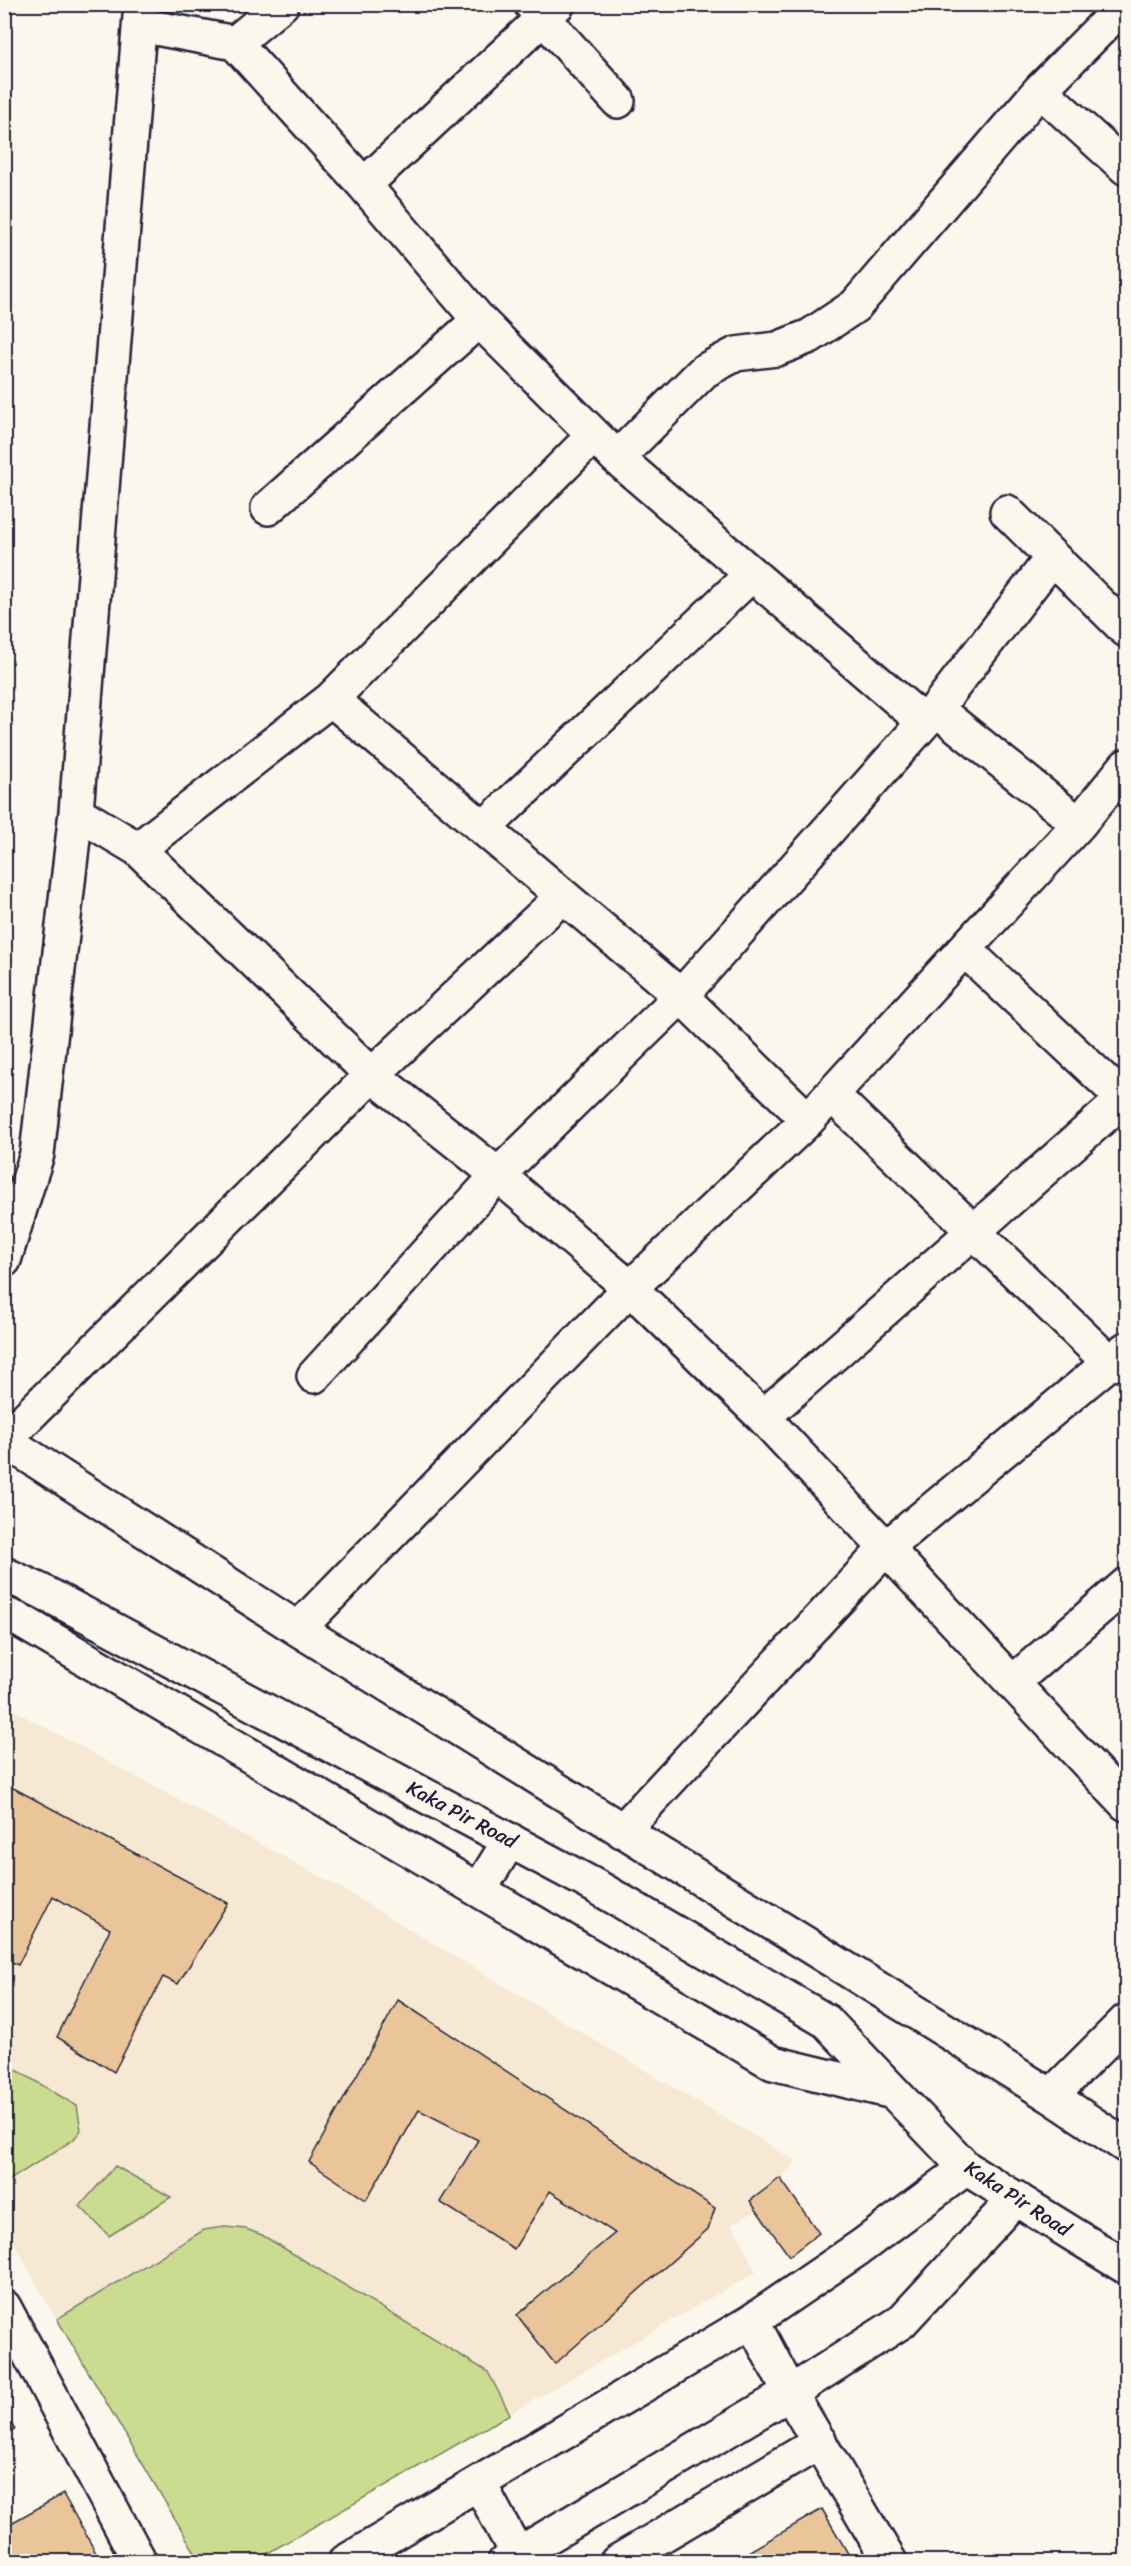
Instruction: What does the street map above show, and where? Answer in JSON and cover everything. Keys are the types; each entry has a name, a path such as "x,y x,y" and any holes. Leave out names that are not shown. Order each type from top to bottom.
{"street":[{"path":"235,43 282,4"},
{"path":"618,458 704,371 736,354 777,349 810,336 855,306 1040,90 1125,4"},
{"path":"364,185 544,9 618,100"},
{"path":"4,1260 37,1154 76,812 140,15 235,43 364,185 478,320 618,458 752,574 930,716 1079,824"},
{"path":"1040,90 1126,168"},
{"path":"268,508 478,320"},
{"path":"138,849 331,699 594,435"},
{"path":"1007,512 1126,630"},
{"path":"314,1376 498,1175 681,996 930,716 1052,558"},
{"path":"484,828 752,574"},
{"path":"331,699 681,996 808,1120"},
{"path":"298,1629 630,1288 832,1095 1079,824 1126,766"},
{"path":"76,812 138,849 372,1076 498,1175 630,1288 763,1417 1126,1804"},
{"path":"563,896 372,1076 4,1440 298,1629 1051,2096 1126,2146"},
{"path":"763,1417 1125,1098 965,950"},
{"path":"622,1831 886,1548 1119,1357 974,1232 832,1095"},
{"name":"Kaka Pir Road","path":"4,1574 41,1591 597,1887 826,2021 966,2168 1126,2267"},
{"path":"1012,1682 1126,1585"},
{"path":"4,1614 32,1627 773,2063 893,2092"},
{"path":"479,1890 510,1840"},
{"path":"1051,2096 1126,2020"},
{"path":"345,2562 752,2321 862,2246 966,2168"},
{"path":"479,2483 511,2558 790,2393 901,2322 1016,2198"},
{"path":"5,2309 140,2562"},
{"path":"752,2321 790,2393 890,2562"},
{"path":"616,2562 820,2442"}],"shaded area":[{"path":"4,1705 339,1887 796,2161 780,2178 750,2200 757,2210 732,2224 756,2272 254,2561 200,2561 39,2289 5,2225"}],"green space":[{"path":"5,2063 77,2106 81,2130 73,2140 5,2183"},
{"path":"115,2166 171,2197 109,2236 80,2206"},
{"path":"224,2227 246,2229 262,2235 488,2372 510,2414 254,2561 200,2561 57,2319 204,2230"}],"building":[{"path":"4,1783 228,1903 178,1984 163,1977 114,2072 57,2037 110,1929 53,1896 18,1965 4,1958"},
{"path":"398,2000 715,2208 708,2229 555,2364 517,2315 615,2233 550,2191 514,2249 440,2202 478,2140 419,2110 366,2200 309,2162"},
{"path":"780,2178 819,2233 789,2256 750,2201"},
{"path":"4,2411 15,2429 4,2434"},
{"path":"63,2494 101,2562 4,2562 4,2527"},
{"path":"822,2509 853,2562 731,2562"}]}
